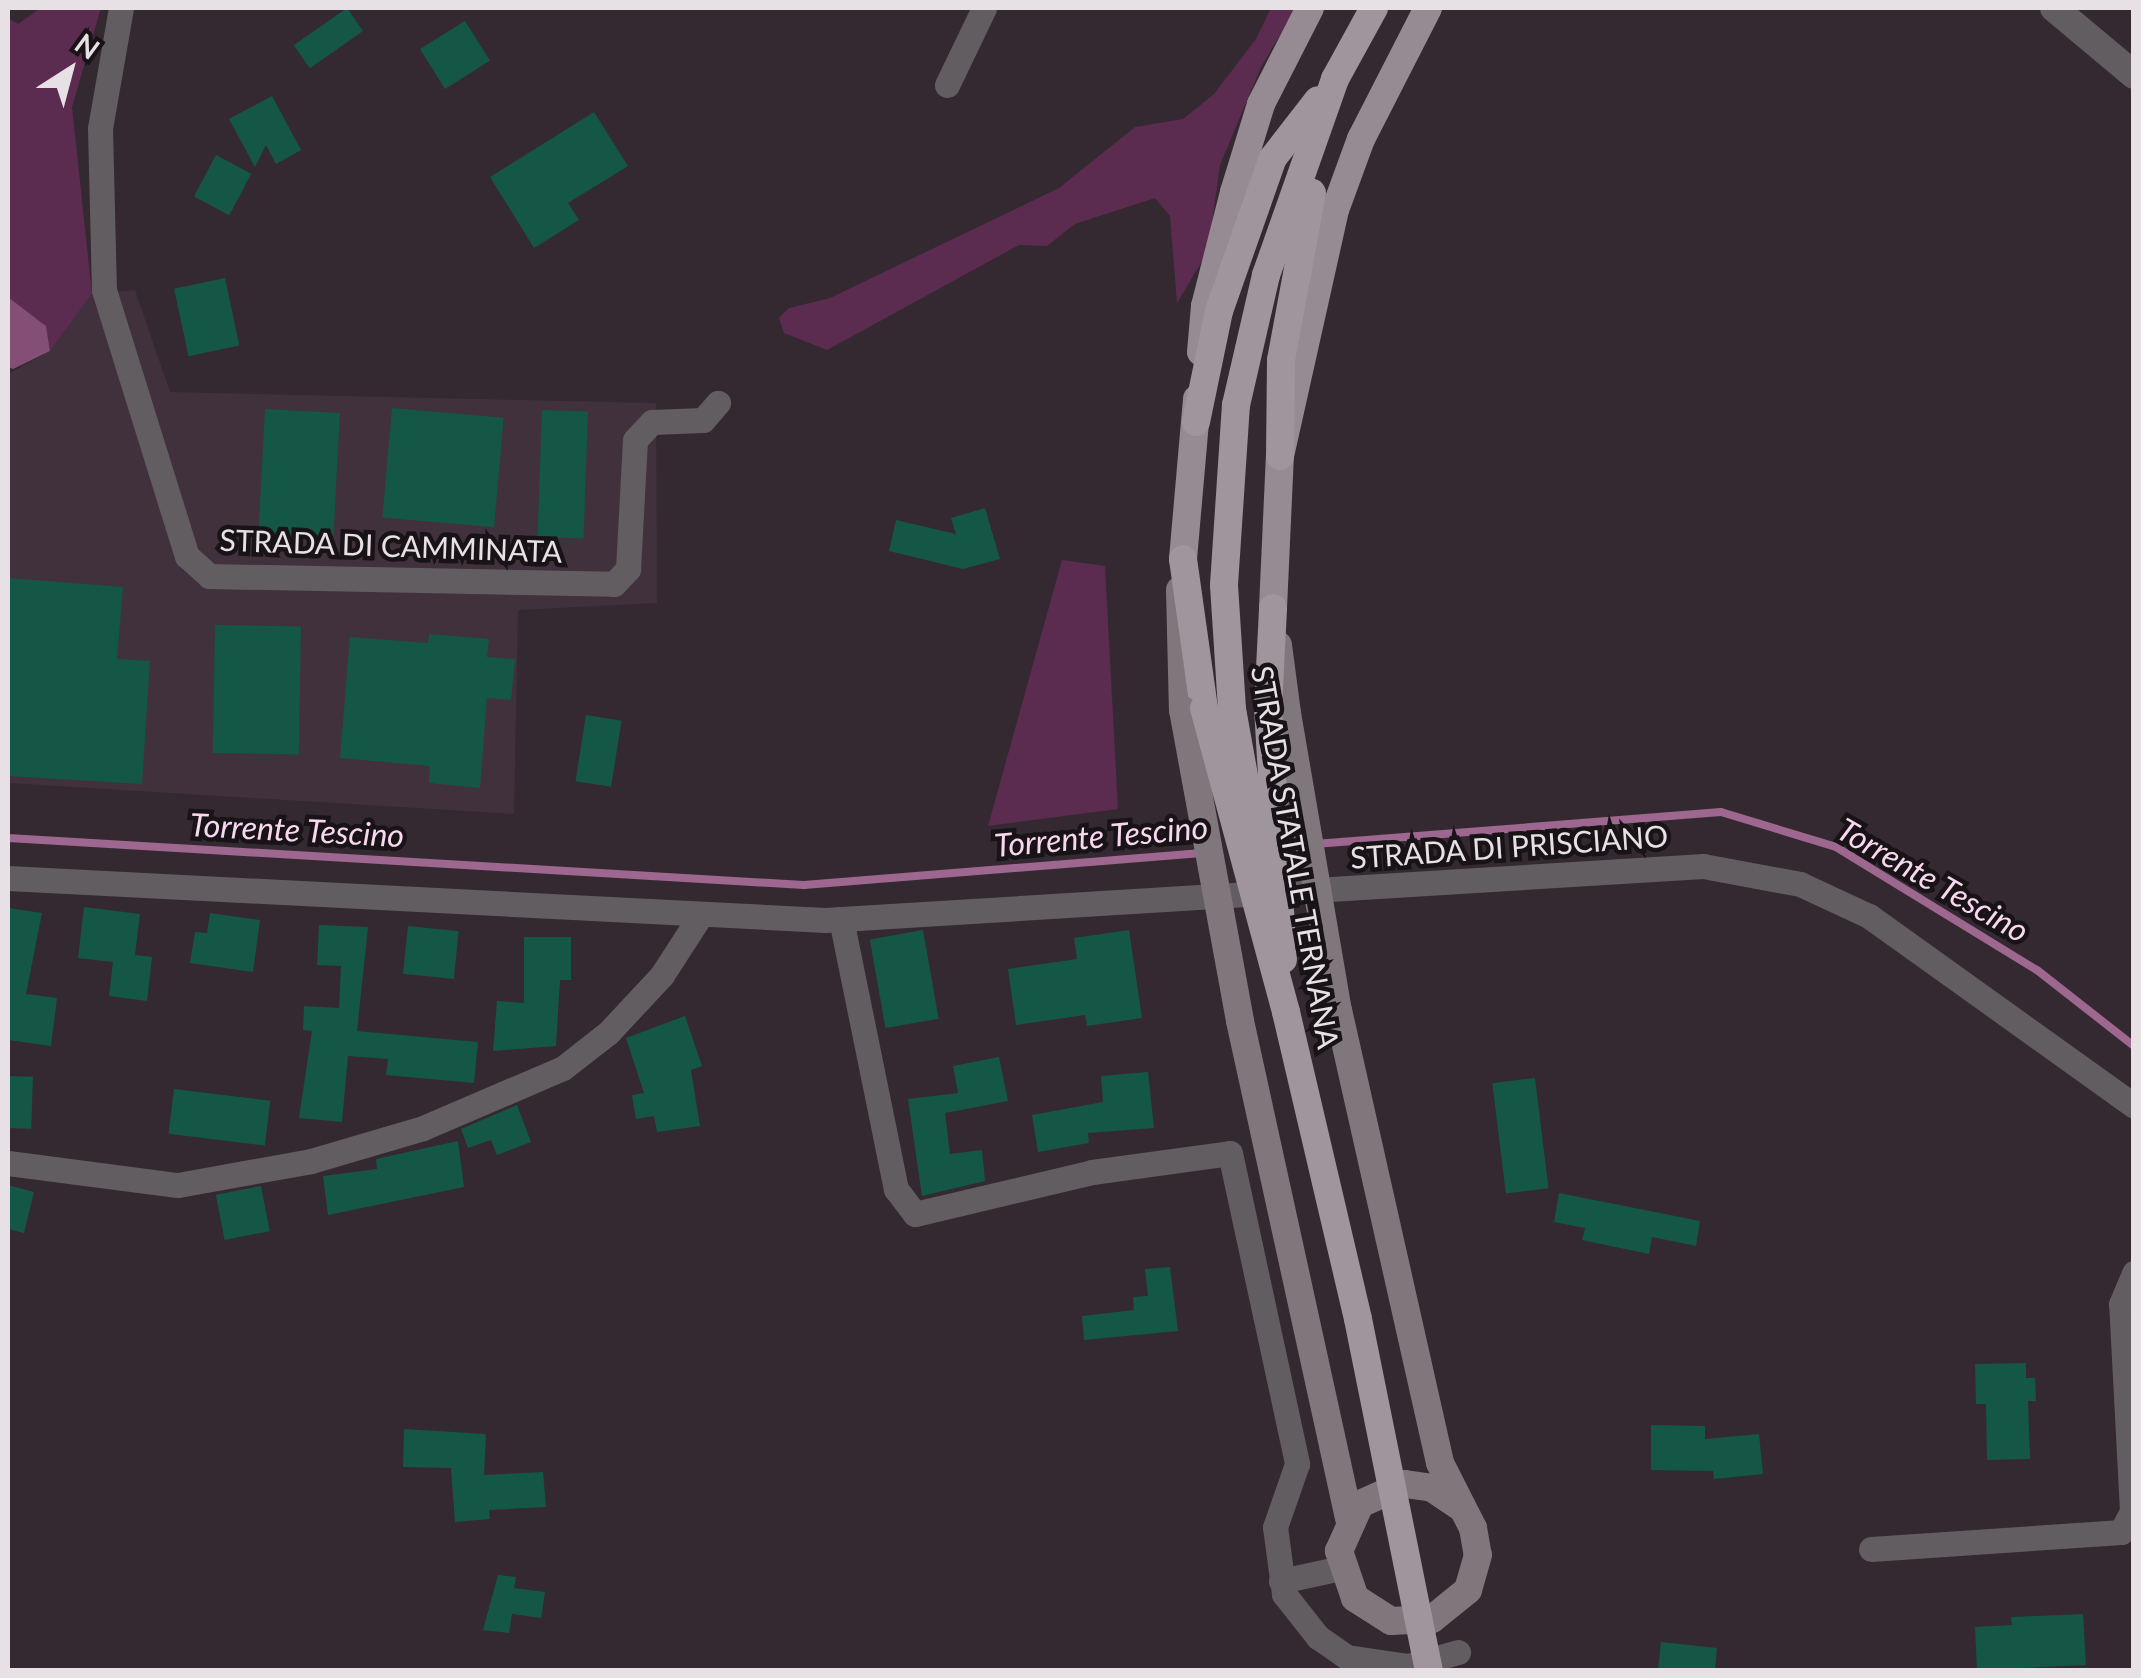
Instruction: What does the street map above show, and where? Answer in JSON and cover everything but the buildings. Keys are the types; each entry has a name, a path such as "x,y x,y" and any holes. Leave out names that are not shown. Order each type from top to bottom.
{"highway":[{"name":"STRADA STATALE TERNANA","path":"1374,8 1335,79 1266,276 1236,405 1224,586 1206,709 1286,1012 1358,1318 1429,1670"},
{"path":"1196,422 1219,311 1274,158 1335,79"},
{"path":"1280,456 1281,360 1296,256 1335,79"},
{"path":"1183,559 1206,709"},
{"path":"1273,608 1286,1012"}],"main road":[{"path":"1183,559 1205,306 1261,104 1310,8"},
{"path":"1273,608 1280,456 1335,210 1361,139 1428,8"},
{"path":"1206,709 1240,1021 1349,1518 1340,1568 1355,1598 1378,1616 1412,1623 1446,1612 1468,1590 1477,1567 1477,1540 1440,1463 1338,1010 1278,710"},
{"path":"1349,1518 1372,1495 1405,1484 1432,1488 1460,1508"}],"street":[{"name":"STRADA DI CAMMINATA","path":"121,8 100,128 104,290 187,556 209,576 614,584 628,569 635,440 652,422 703,420 718,403"},
{"path":"947,85 984,8"},
{"path":"2054,8 2134,75"},
{"name":"STRADA DI PRISCIANO","path":"8,878 700,916 841,919 1611,868 1753,872 1800,884 1869,916 2134,1106"},
{"path":"8,1163 178,1185 312,1160 422,1128 563,1068 608,1033 662,976 700,916"},
{"path":"841,919 896,1189 915,1214 1092,1172 1230,1153 1297,1464 1274,1526 1281,1581 1301,1619 1347,1657 1408,1666 1458,1652"},
{"path":"1871,1549 2121,1532 2132,1511 2121,1304 2134,1273"},
{"path":"1281,1581 1340,1568"}],"shaded area":[{"path":"41,8 101,8 72,107 92,294 50,351 46,326 8,297 8,18 18,24"},
{"path":"1271,8 1296,8 1261,67 1220,165 1208,251 1177,303 1170,216 1155,198 1075,224 1047,246 1019,245 827,350 784,333 779,318 789,308 830,298 1059,188 1135,127 1183,119 1214,94 1256,39"},
{"path":"135,290 170,392 656,403 657,603 518,610 514,814 8,783 8,374 50,351 92,294"},
{"path":"8,297 46,326 50,351 13,369 8,367"},
{"path":"1062,560 1105,566 1118,809 988,826"}],"waterway":[{"name":"Torrente Tescino","path":"1315,844 1721,812 1836,847 2037,970 2134,1046"},
{"name":"Torrente Tescino","path":"8,838 804,885 1202,853"}]}
